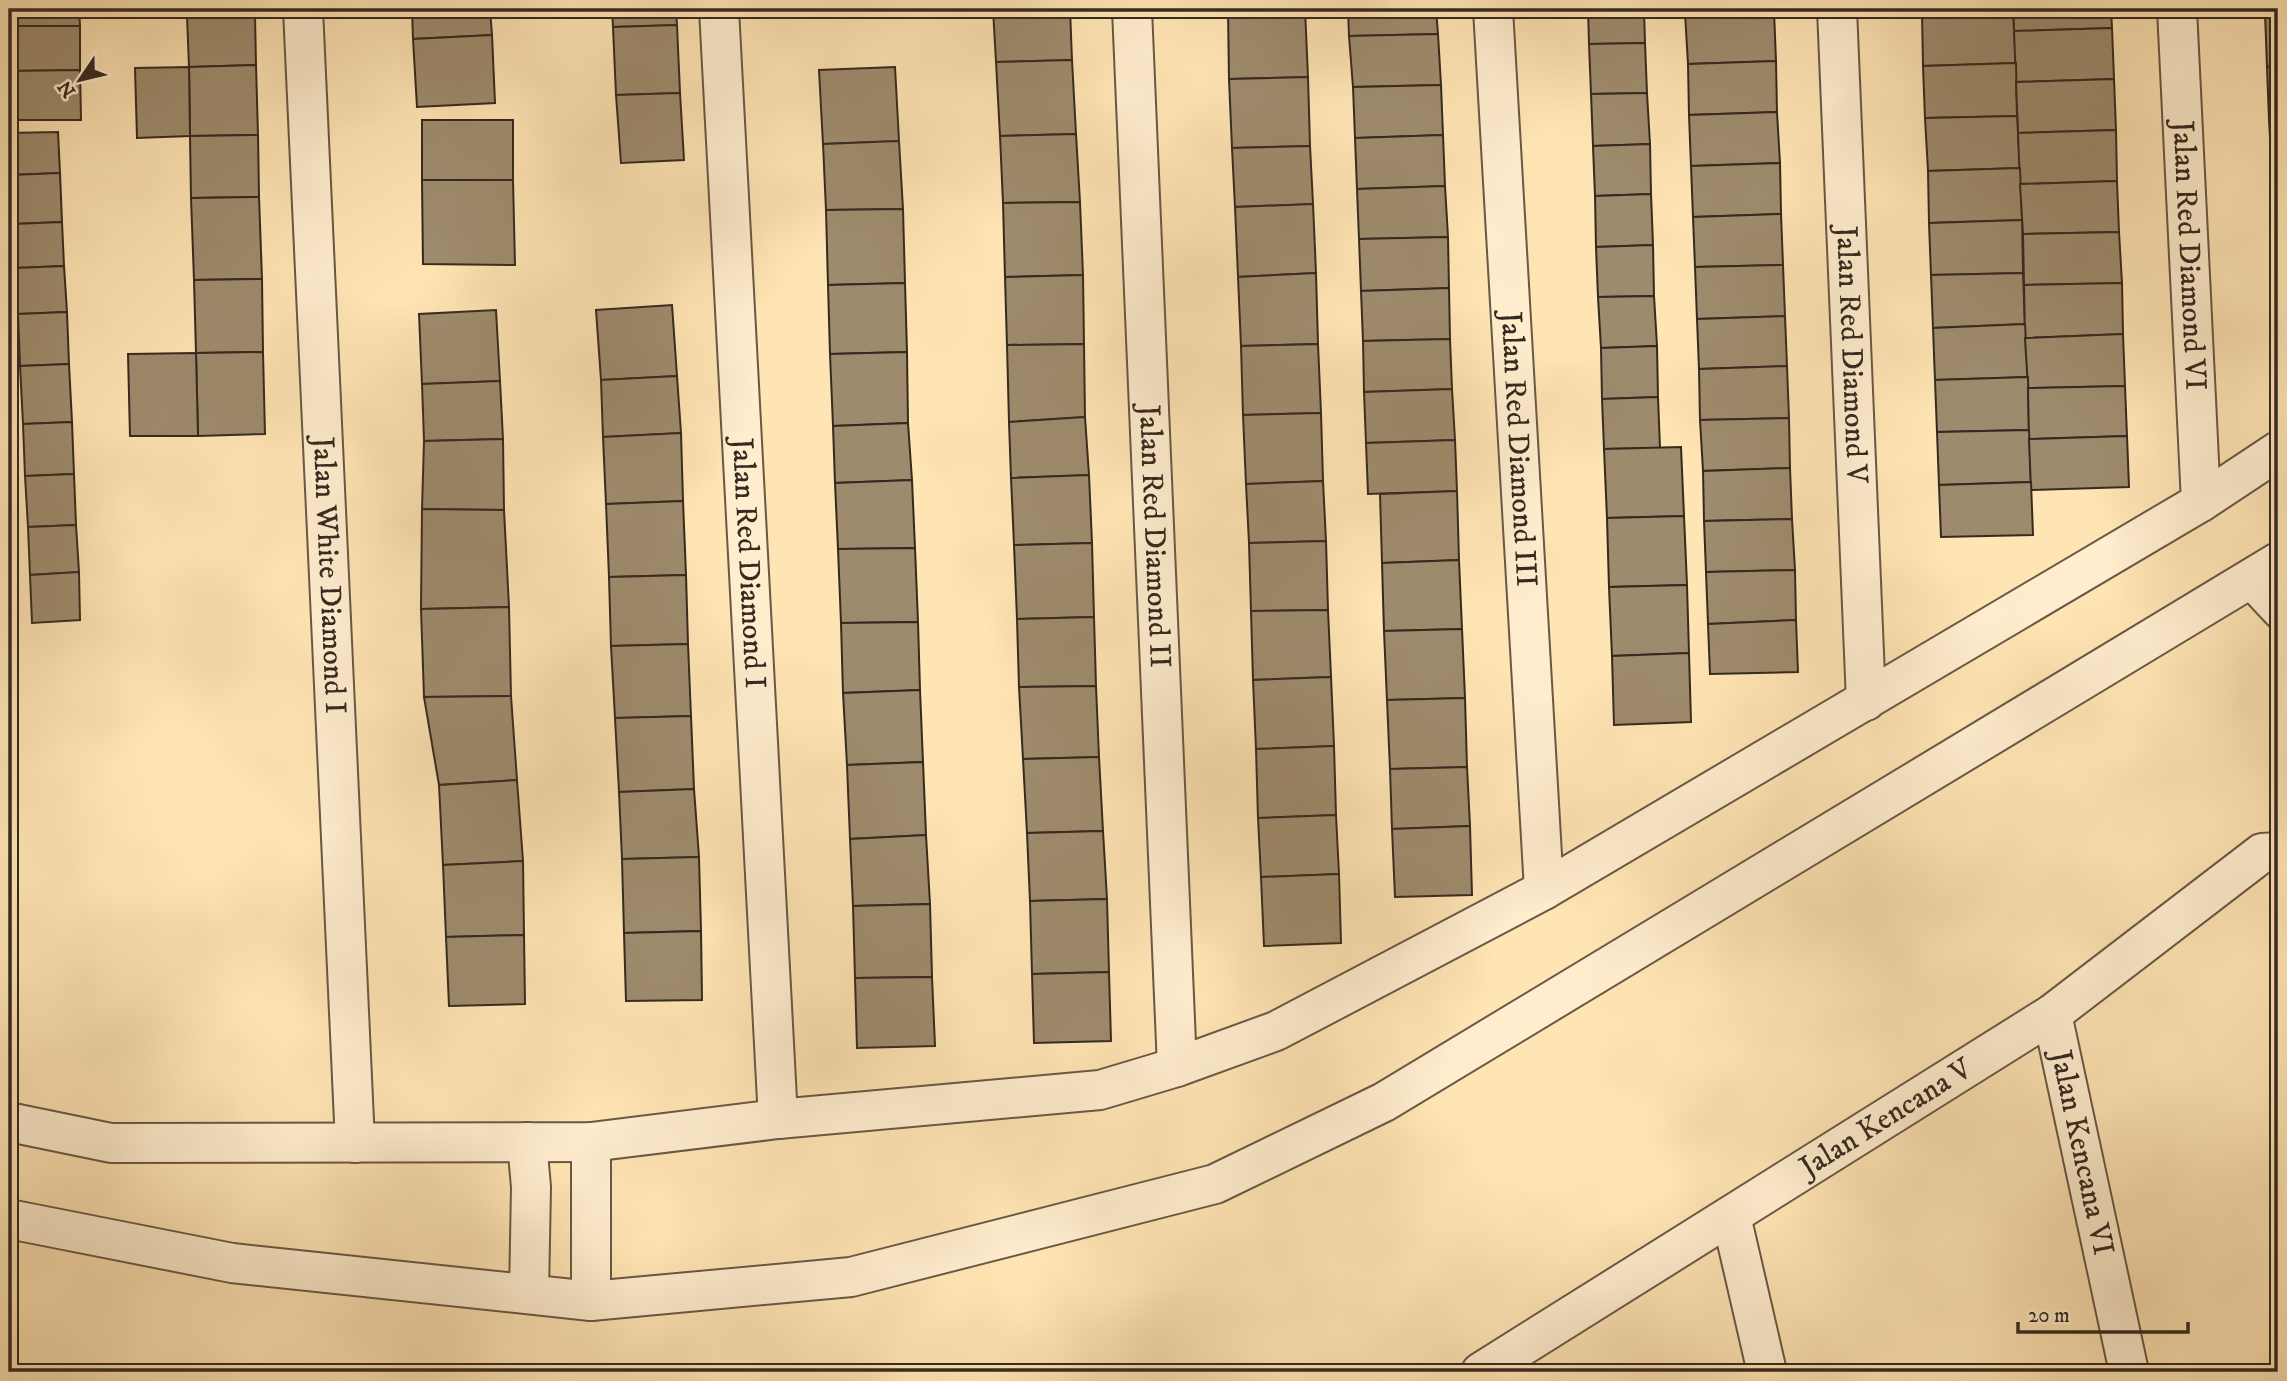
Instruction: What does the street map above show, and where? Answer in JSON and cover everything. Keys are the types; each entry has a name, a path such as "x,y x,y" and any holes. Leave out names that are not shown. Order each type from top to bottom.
{"street":[{"name":"Jalan White Diamond I","path":"303,9 355,1143"},
{"name":"Jalan Red Diamond I","path":"719,9 778,1119"},
{"name":"Jalan Red Diamond II","path":"1132,9 1177,1067"},
{"name":"Jalan Red Diamond III","path":"1493,9 1544,890"},
{"name":"Jalan Red Diamond V","path":"1837,9 1866,701"},
{"name":"Jalan Red Diamond VI","path":"2177,9 2201,502"},
{"path":"9,1122 111,1143 591,1142 778,1119 1100,1090 1177,1067 1276,1031 1544,890 2201,502 2278,451"},
{"path":"9,1219 232,1263 591,1301 851,1277 1215,1184 1384,1102 2263,572"},
{"name":"Jalan Kencana V","path":"1480,1372 2052,1014 2262,853 2278,852"},
{"name":"Jalan Kencana VI","path":"2052,1014 2129,1372"},
{"path":"527,1142 530,1186 529,1294"},
{"path":"591,1142 591,1301"},
{"path":"1731,1216 1767,1372"}],"lane":[{"path":"2263,572 2278,614"}],"building":[{"path":"9,9 79,9 80,26 9,26"},
{"path":"187,9 255,9 255,15 187,16"},
{"path":"412,9 490,9 492,35 413,39"},
{"path":"612,9 676,9 677,25 613,27"},
{"path":"993,9 1070,9 1072,60 996,62"},
{"path":"1305,9 1308,77 1229,79 1228,10"},
{"path":"1348,9 1436,9 1438,34 1349,36"},
{"path":"1588,9 1644,9 1645,43 1589,44"},
{"path":"1685,9 1774,9 1774,11 1685,13"},
{"path":"1921,9 2013,9 2013,12 1922,14"},
{"path":"2013,9 2111,9 2112,28 2014,31"},
{"path":"2265,9 2278,9 2278,13 2265,13"},
{"path":"1774,11 1776,61 1688,64 1685,13"},
{"path":"2013,12 2016,63 1923,66 1922,14"},
{"path":"2265,13 2278,13 2278,66 2267,67"},
{"path":"255,15 256,65 189,67 187,16"},
{"path":"677,25 680,93 616,95 613,27"},
{"path":"9,26 80,26 80,70 9,71"},
{"path":"2112,28 2114,79 2016,82 2014,31"},
{"path":"1438,34 1441,85 1353,87 1349,36"},
{"path":"492,35 495,103 417,107 413,39"},
{"path":"1645,43 1647,93 1591,94 1589,44"},
{"path":"1072,60 1076,134 1000,136 996,62"},
{"path":"1776,61 1777,112 1689,115 1688,64"},
{"path":"2016,63 2017,116 1925,118 1923,66"},
{"path":"256,65 258,135 190,136 189,67"},
{"path":"2278,66 2278,120 2269,120 2267,67"},
{"path":"189,67 190,136 137,138 135,68"},
{"path":"895,67 899,141 823,144 819,70"},
{"path":"80,70 81,120 9,120 9,71"},
{"path":"1308,77 1310,146 1232,148 1229,79"},
{"path":"2114,79 2116,130 2018,133 2016,82"},
{"path":"1441,85 1443,135 1355,138 1353,87"},
{"path":"680,93 684,160 621,163 616,95"},
{"path":"1647,93 1650,144 1593,146 1591,94"},
{"path":"1777,112 1780,163 1691,166 1689,115"},
{"path":"2017,116 2020,168 1928,171 1925,118"},
{"path":"422,120 513,120 513,180 422,180"},
{"path":"2269,120 2278,120 2278,174 2272,174"},
{"path":"2116,130 2117,181 2020,184 2018,133"},
{"path":"58,132 60,173 11,175 9,133"},
{"path":"1076,134 1080,202 1003,203 1000,136"},
{"path":"258,135 259,197 191,198 190,136"},
{"path":"1443,135 1445,186 1357,189 1355,138"},
{"path":"899,141 903,209 826,210 823,144"},
{"path":"1650,144 1651,194 1595,196 1593,146"},
{"path":"1310,146 1313,204 1235,207 1232,148"},
{"path":"1780,163 1781,214 1693,217 1691,166"},
{"path":"2020,168 2022,220 1929,223 1928,171"},
{"path":"60,173 62,222 13,224 11,175"},
{"path":"2272,174 2278,174 2278,228 2274,228"},
{"path":"422,180 513,180 515,265 423,264"},
{"path":"2117,181 2119,232 2023,234 2020,184"},
{"path":"1445,186 1448,237 1359,239 1357,189"},
{"path":"1651,194 1653,245 1596,247 1595,196"},
{"path":"259,197 262,279 194,280 191,198"},
{"path":"1080,202 1083,275 1005,277 1003,203"},
{"path":"1313,204 1316,273 1238,277 1235,207"},
{"path":"903,209 905,283 828,285 826,210"},
{"path":"1781,214 1783,265 1695,267 1693,217"},
{"path":"2022,220 2023,273 1931,275 1929,223"},
{"path":"62,222 64,266 15,268 13,224"},
{"path":"2274,228 2278,228 2278,281 2276,281"},
{"path":"2119,232 2122,283 2024,285 2023,234"},
{"path":"1448,237 1449,288 1361,291 1359,239"},
{"path":"1653,245 1654,296 1598,297 1596,247"},
{"path":"1783,265 1785,316 1697,319 1695,267"},
{"path":"64,266 67,312 18,314 15,268"},
{"path":"1316,273 1318,344 1241,346 1238,277"},
{"path":"2023,273 2025,324 1933,328 1931,275"},
{"path":"1083,275 1084,344 1007,345 1005,277"},
{"path":"262,279 263,352 196,353 194,280"},
{"path":"2278,281 2278,335 2277,335"},
{"path":"905,283 907,352 830,354 828,285"},
{"path":"2122,283 2123,334 2025,338 2024,285"},
{"path":"1449,288 1450,339 1363,341 1361,291"},
{"path":"1654,296 1657,346 1601,348 1598,297"},
{"path":"672,305 677,376 601,380 596,310"},
{"path":"496,310 500,381 422,384 419,314"},
{"path":"67,312 69,364 20,366 18,314"},
{"path":"1785,316 1787,366 1699,369 1697,319"},
{"path":"2025,324 2028,377 1935,380 1933,328"},
{"path":"2123,334 2125,386 2028,388 2025,338"},
{"path":"1450,339 1452,389 1364,392 1363,341"},
{"path":"1084,344 1085,417 1009,422 1007,345"},
{"path":"1318,344 1321,413 1243,415 1241,346"},
{"path":"1657,346 1658,397 1602,399 1601,348"},
{"path":"263,352 265,434 198,436 196,353"},
{"path":"907,352 908,423 833,426 830,354"},
{"path":"196,353 198,436 130,436 128,354"},
{"path":"69,364 72,422 23,424 20,366"},
{"path":"1787,366 1789,418 1700,420 1699,369"},
{"path":"677,376 681,433 603,437 601,380"},
{"path":"2028,377 2029,430 1937,432 1935,380"},
{"path":"500,381 503,439 424,441 422,384"},
{"path":"2125,386 2127,436 2029,439 2028,388"},
{"path":"1452,389 1455,440 1366,443 1364,392"},
{"path":"1658,397 1660,448 1604,449 1602,399"},
{"path":"1321,413 1323,481 1246,484 1243,415"},
{"path":"1085,417 1089,475 1011,478 1009,422"},
{"path":"1789,418 1790,468 1703,471 1700,420"},
{"path":"72,422 74,474 25,476 23,424"},
{"path":"908,423 912,480 835,483 833,426"},
{"path":"2029,430 2031,482 1939,485 1937,432"},
{"path":"681,433 683,501 606,504 603,437"},
{"path":"2127,436 2129,487 2031,490 2029,439"},
{"path":"503,439 504,510 422,509 424,441"},
{"path":"1455,440 1457,491 1368,494 1366,443"},
{"path":"1681,447 1684,516 1607,518 1604,449"},
{"path":"1790,468 1792,519 1704,521 1703,471"},
{"path":"74,474 76,525 28,527 25,476"},
{"path":"1089,475 1092,543 1014,545 1011,478"},
{"path":"912,480 915,548 838,549 835,483"},
{"path":"1323,481 1326,541 1249,543 1246,484"},
{"path":"2031,482 2033,535 1941,537 1939,485"},
{"path":"1457,491 1459,560 1382,563 1380,494"},
{"path":"683,501 686,575 609,577 606,504"},
{"path":"422,509 504,510 509,607 421,609"},
{"path":"1684,516 1687,585 1609,587 1607,518"},
{"path":"1792,519 1795,570 1706,572 1704,521"},
{"path":"76,525 79,572 30,575 28,527"},
{"path":"1326,541 1328,610 1251,611 1249,543"},
{"path":"1092,543 1094,617 1017,619 1014,545"},
{"path":"915,548 918,622 841,623 838,549"},
{"path":"1459,560 1462,629 1384,631 1382,563"},
{"path":"1795,570 1796,620 1708,624 1706,572"},
{"path":"79,572 80,620 32,623 30,575"},
{"path":"686,575 688,644 611,646 609,577"},
{"path":"1687,585 1689,653 1612,656 1609,587"},
{"path":"509,607 511,696 424,697 421,609"},
{"path":"1328,610 1331,677 1253,680 1251,611"},
{"path":"1094,617 1096,686 1019,687 1017,619"},
{"path":"1796,620 1798,672 1710,674 1708,624"},
{"path":"918,622 920,690 843,693 841,623"},
{"path":"1462,629 1465,698 1387,700 1384,631"},
{"path":"688,644 691,716 615,718 611,646"},
{"path":"1689,653 1691,722 1614,725 1612,656"},
{"path":"1331,677 1334,746 1256,749 1253,680"},
{"path":"1096,686 1099,757 1023,759 1019,687"},
{"path":"920,690 923,762 847,765 843,693"},
{"path":"511,696 517,780 439,785 424,697"},
{"path":"1465,698 1467,767 1390,769 1387,700"},
{"path":"691,716 694,789 619,792 615,718"},
{"path":"1334,746 1336,815 1258,818 1256,749"},
{"path":"1099,757 1103,831 1027,833 1023,759"},
{"path":"923,762 926,835 850,839 847,765"},
{"path":"1467,767 1470,826 1392,829 1390,769"},
{"path":"517,780 523,861 443,865 439,785"},
{"path":"694,789 699,857 622,859 619,792"},
{"path":"1336,815 1339,874 1261,877 1258,818"},
{"path":"1470,826 1472,895 1395,897 1392,829"},
{"path":"1103,831 1107,899 1030,901 1027,833"},
{"path":"926,835 930,904 853,906 850,839"},
{"path":"699,857 701,931 624,933 622,859"},
{"path":"523,861 524,935 446,937 443,865"},
{"path":"1339,874 1341,943 1264,946 1261,877"},
{"path":"1107,899 1109,972 1032,974 1030,901"},
{"path":"930,904 932,977 855,978 853,906"},
{"path":"701,931 702,1000 626,1001 624,933"},
{"path":"524,935 525,1004 449,1006 446,937"},
{"path":"1109,972 1111,1041 1034,1043 1032,974"},
{"path":"932,977 935,1046 857,1048 855,978"}]}
